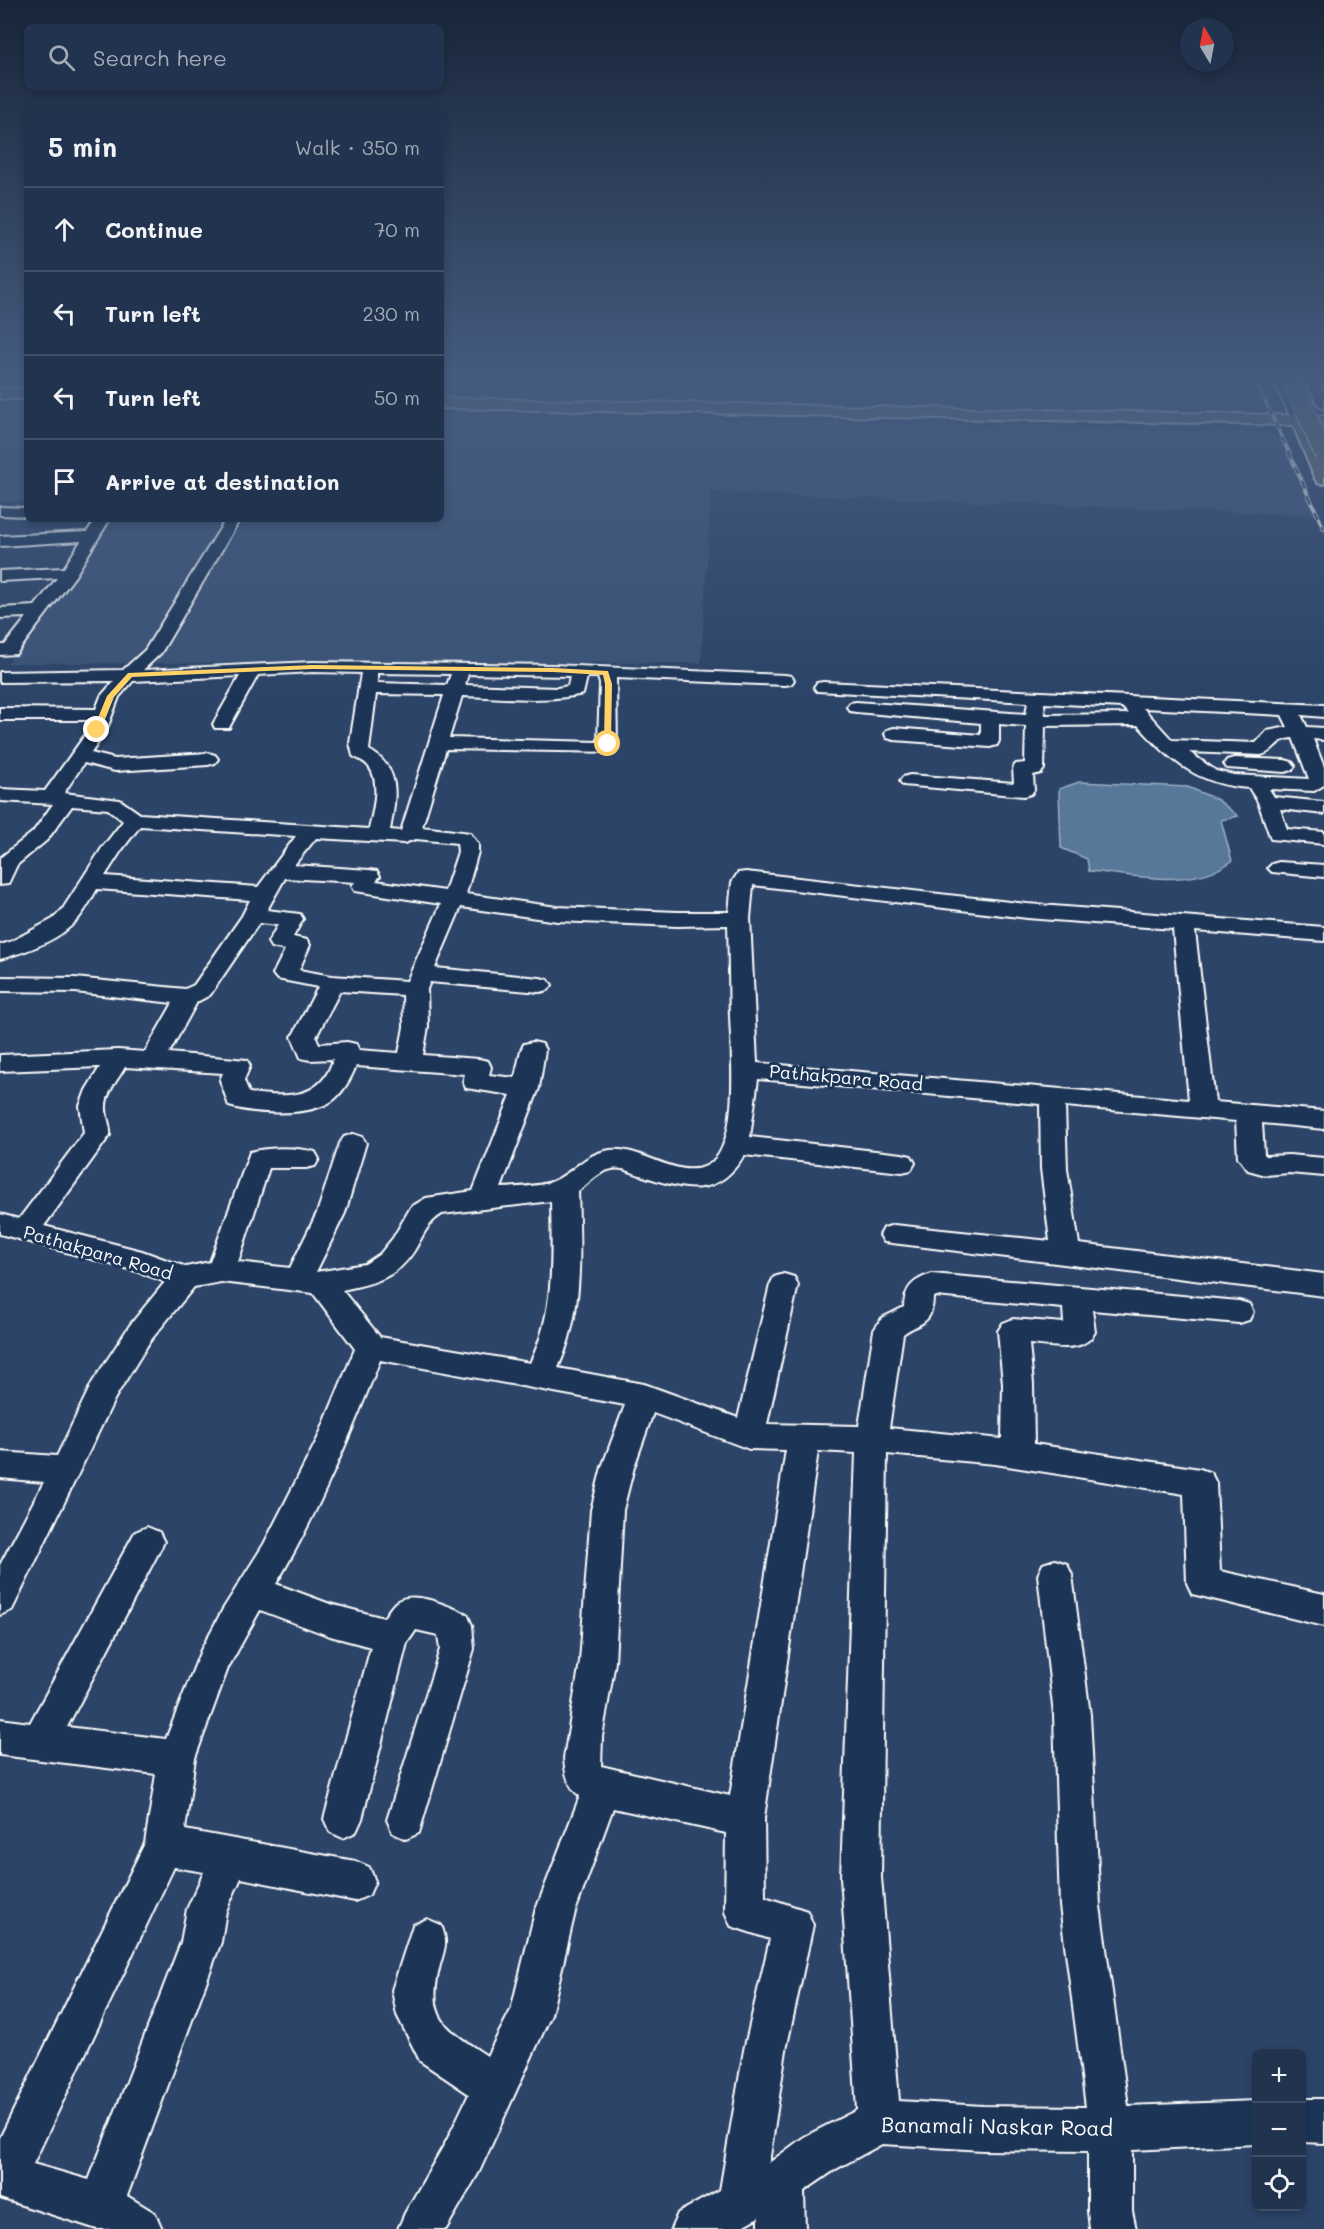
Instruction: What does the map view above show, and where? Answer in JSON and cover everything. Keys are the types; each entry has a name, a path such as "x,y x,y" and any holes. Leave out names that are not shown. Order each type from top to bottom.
{"street":[{"path":"0,511 24,512"},
{"path":"0,650 10,650 69,573 100,522"},
{"path":"0,879 8,862 40,836 104,715 110,696 142,660 152,653 231,522"},
{"path":"0,541 93,536"},
{"path":"58,554 81,553"},
{"path":"0,576 69,573"},
{"path":"33,592 55,590"},
{"path":"0,613 39,611"},
{"path":"0,629 26,628"},
{"path":"0,677 154,675 370,667 579,671 785,680"},
{"path":"370,667 359,743 360,753 376,762 381,770 386,800 378,837"},
{"path":"0,795 113,804 135,820 404,837 410,832 461,669"},
{"path":"222,724 252,670"},
{"path":"367,688 557,693 577,690 579,671"},
{"path":"438,743 607,748 609,684 606,673"},
{"path":"823,687 1324,711"},
{"path":"910,781 1024,790 1036,727 1035,698"},
{"path":"1128,702 1155,733 1188,762 1215,777 1255,782 1316,784 1319,778 1310,744 1289,710"},
{"path":"856,707 990,717 1036,727 1064,738 1120,737 1155,733 1261,749 1274,735 1310,744 1324,734"},
{"path":"0,714 104,715"},
{"path":"894,734 990,741 990,717"},
{"path":"81,756 115,765 208,759"},
{"path":"1188,762 1285,766"},
{"path":"1255,782 1268,802 1278,835 1324,838"},
{"path":"1268,802 1324,808"},
{"path":"0,952 18,947 61,924 71,914 112,848 135,820"},
{"path":"0,984 75,985 188,997 202,990 253,916 279,871 311,831"},
{"path":"410,832 463,837 468,844 468,852 454,898 419,982 416,1027 410,1060"},
{"path":"1279,868 1324,872"},
{"path":"279,871 369,876 363,886 557,914 677,919 740,918"},
{"path":"746,1070 742,1048 740,918 743,882 746,878 753,877 1026,911 1324,934"},
{"path":"92,882 264,894"},
{"path":"253,916 291,919 279,942 299,945 285,974 332,983 419,982 540,985"},
{"path":"1183,923 1203,1109"},
{"path":"0,1063 118,1058 238,1066 232,1080 238,1100 268,1104 319,1098 340,1076 347,1057 347,1050 310,1052 304,1036 332,983"},
{"path":"152,1061 188,997"},
{"path":"483,1200 526,1088 533,1050"},
{"path":"347,1057 479,1067 475,1082 526,1088"},
{"path":"12,1228 70,1168 97,1135 98,1127 93,1106 99,1090 118,1058"},
{"name":"Pathakpara Road","path":"12,1228 142,1262 185,1278 221,1271 309,1281 372,1273 390,1261 403,1245 421,1214 436,1205 525,1197 564,1187 590,1165 604,1160 622,1158 650,1170 696,1179 720,1172 729,1162 736,1145 746,1070 1324,1120"},
{"path":"1052,1098 1054,1169 1066,1253"},
{"path":"1248,1113 1251,1157 1257,1162 1266,1166 1289,1164 1324,1167"},
{"path":"353,1143 309,1281 371,1347 644,1396 749,1436 872,1440 1018,1454 1200,1483 1204,1582 1324,1610"},
{"path":"736,1145 902,1163"},
{"path":"221,1271 259,1159 306,1159"},
{"path":"539,1377 554,1342 563,1293 564,1187"},
{"path":"894,1235 1066,1253 1324,1285"},
{"path":"1112,1259 1116,1301"},
{"path":"0,1599 103,1392 140,1333 185,1278"},
{"path":"749,1436 784,1285"},
{"path":"879,2122 861,1877 872,1440 889,1330 896,1322 913,1317 918,1311 919,1293 932,1285 1239,1312"},
{"path":"1010,1292 1018,1384 1018,1454"},
{"path":"1013,1331 1076,1335 1080,1332 1076,1299"},
{"path":"139,2229 101,2206 2,2176 164,1846 177,1758 213,1662 252,1591 276,1554 333,1440 371,1347"},
{"path":"644,1396 617,1474 608,1508 605,1530 602,1622 595,1684 584,1736 582,1772 589,1781 602,1787 746,1818"},
{"path":"740,2203 765,2050 793,1925 745,1912 746,1818 804,1438"},
{"path":"0,1465 66,1470"},
{"path":"39,1742 147,1542"},
{"path":"1055,1575 1072,1715 1080,1906 1110,2129 1110,2211 1113,2229"},
{"path":"252,1591 330,1620 391,1636"},
{"path":"343,1818 391,1636 408,1612 432,1616 455,1625 457,1648 406,1820"},
{"path":"0,1737 177,1758"},
{"path":"421,2229 463,2156 530,2015 555,1912 602,1787"},
{"path":"164,1846 355,1881"},
{"path":"101,2206 197,1953 207,1909 231,1857"},
{"path":"427,1940 413,1990 418,2015 424,2028 435,2046 495,2086"},
{"path":"1306,2121 1324,2121"},
{"name":"Banamali Naskar Road","path":"694,2229 782,2180 820,2153 879,2122 983,2128 1110,2129 1252,2122"},
{"path":"782,2180 782,2229"}],"shaded area":[{"path":"0,483 24,483 24,502 0,501"},
{"path":"444,483 1303,483 1315,515 711,492 701,663 8,663 107,522 444,522"},
{"path":"1079,782 1188,787 1218,800 1238,816 1221,820 1232,861 1217,870 1181,878 1144,877 1089,871 1087,859 1061,848 1059,789"}],"railway":[{"path":"1303,483 1324,529"}],"route":[{"path":"97,730 110,696 130,675 313,667 553,670 606,673 609,684 608,744"}]}
